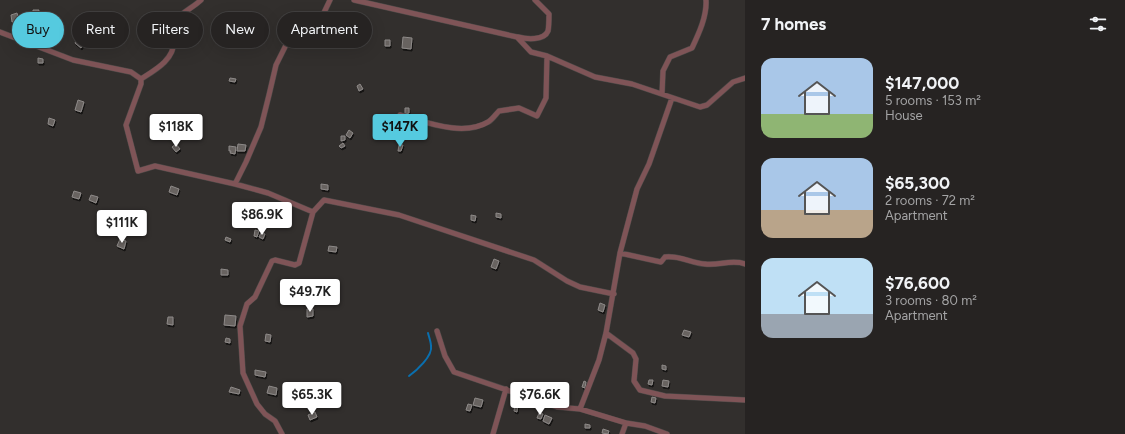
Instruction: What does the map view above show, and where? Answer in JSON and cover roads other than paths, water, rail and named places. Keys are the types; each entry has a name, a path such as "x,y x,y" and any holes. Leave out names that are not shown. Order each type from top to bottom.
{"street":[{"path":"141,79 159,68 168,58 174,45 174,24 180,15 201,0"},
{"path":"235,184 261,127 270,95 276,65 289,38 314,30 330,0"},
{"path":"354,0 528,39 543,36 547,32 549,14 535,0"},
{"path":"662,94 663,71 670,57 692,48 707,7 706,0"},
{"path":"0,32 72,60 131,72 141,79"},
{"path":"517,37 531,52 547,56 595,77 632,84 700,107 707,105 733,82 745,78"},
{"path":"400,116 452,128 475,128 489,122 499,111 519,108 536,116 546,98 547,56"},
{"path":"141,79 141,84 126,125 138,170 155,166 235,184 268,193 313,212"},
{"path":"580,410 599,360 606,333 620,253 637,189 649,164 672,98"},
{"path":"282,434 275,421 265,414 257,404 243,373 240,326 247,304 255,297 272,261 275,260 295,265 299,263 313,212 324,200 400,215 534,260 580,287 614,294"},
{"path":"620,253 661,262 665,257 672,256 704,264 739,262 745,264"},
{"path":"437,331 445,356 454,372 506,388 557,407 580,410 626,423 645,426 667,434"},
{"path":"606,333 633,353 636,359 634,381 640,390 665,396 745,400"},
{"path":"494,434 506,388"},
{"path":"622,434 626,423"}],"waterway":[{"path":"409,376 427,359 431,350 428,333"}]}
